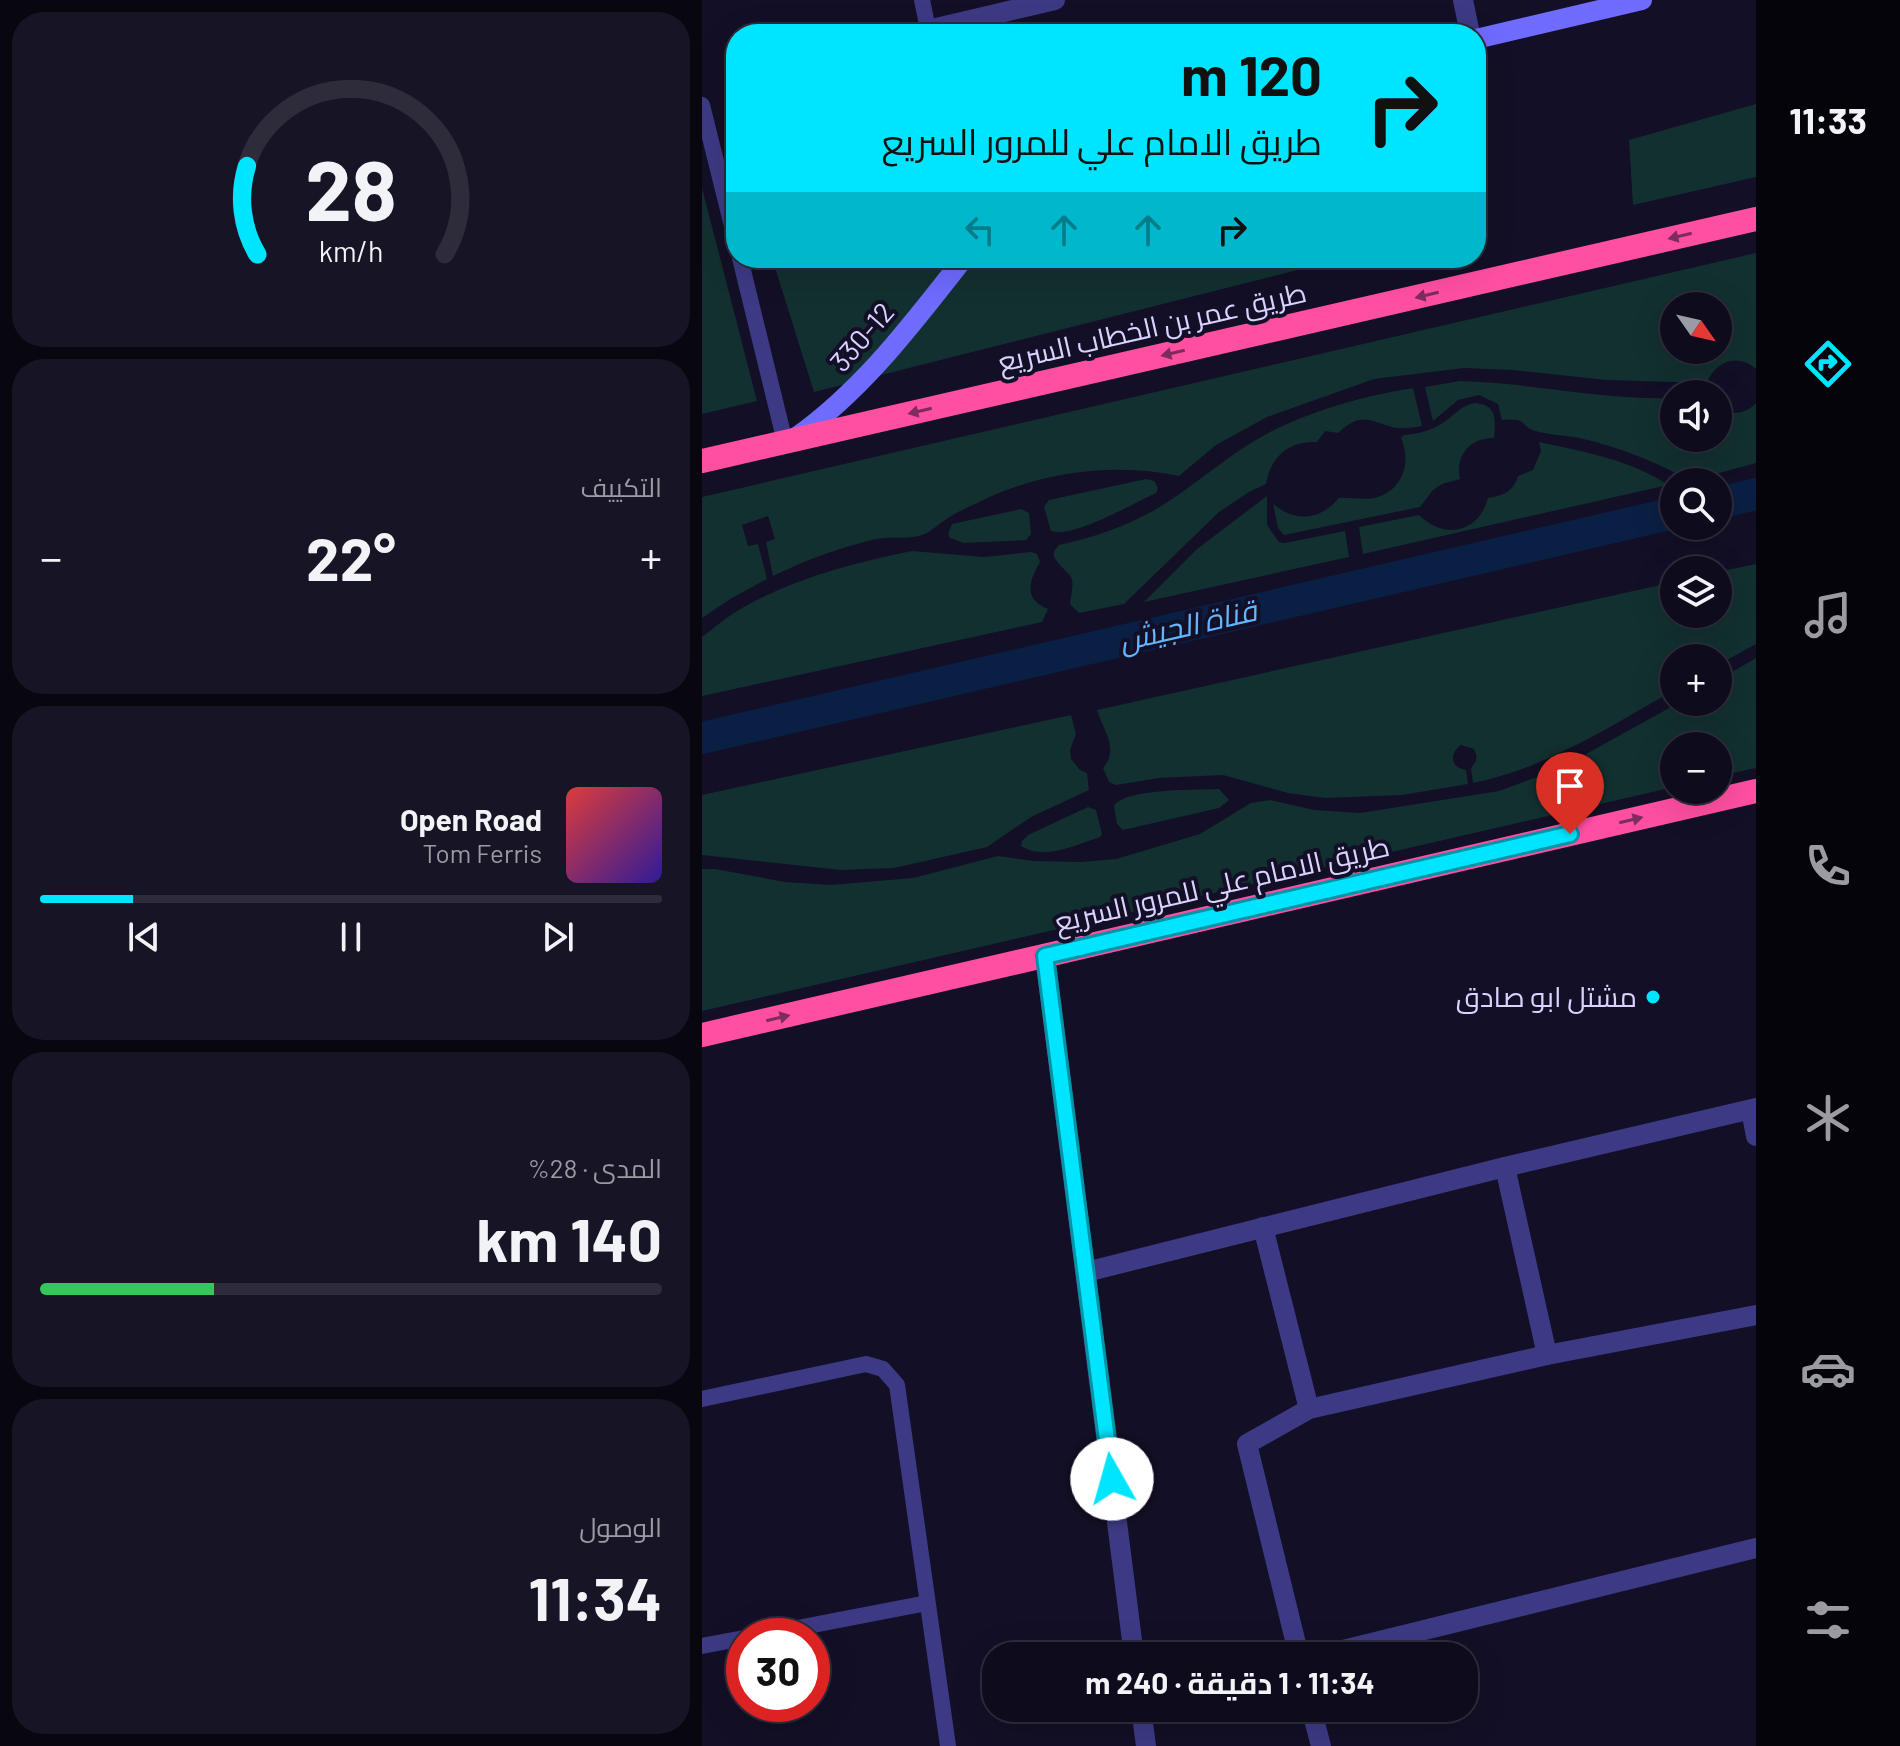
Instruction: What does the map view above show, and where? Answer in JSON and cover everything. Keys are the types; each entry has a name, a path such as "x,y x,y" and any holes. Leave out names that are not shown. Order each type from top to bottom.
{"highway":[{"name":"طريق عمر بن الخطاب السريع","path":"702,461 1756,219"},
{"name":"طريق الامام علي للمرور السريع","path":"702,1035 1756,791"}],"street":[{"path":"960,24 1055,0"},
{"path":"1463,0 1468,24"},
{"path":"1486,37 1642,0"},
{"name":"330-12","path":"788,442 827,414 869,376 956,268"},
{"path":"1045,956 1132,1642"},
{"path":"1086,1272 1505,1167 1753,1109 1756,1136"},
{"path":"1505,1167 1547,1355"},
{"path":"1263,1227 1309,1409"},
{"path":"1296,1642 1247,1444 1309,1409 1547,1355 1756,1315"},
{"path":"1376,1642 1756,1548"},
{"path":"1143,1722 1146,1746"},
{"path":"1315,1722 1321,1746"}],"lane":[{"path":"922,0 926,24"},
{"path":"702,105 726,202"},
{"path":"743,268 788,442"},
{"path":"702,1399 866,1364 883,1369 897,1385 948,1746"},
{"path":"830,1622 927,1603"},
{"path":"702,1646 726,1641"}],"green space":[{"path":"1756,104 1756,177 1633,205 1629,140"},
{"path":"702,188 757,401 702,414"},
{"path":"1756,253 1756,369 1742,361 1732,361 1732,292 1660,292 1660,364 1723,364 1708,380 1607,380 1464,368 1374,379 1267,417 1216,445 1179,476 1102,470 1050,477 1000,492 953,515 925,534 863,542 824,554 773,576 766,542 775,539 768,516 742,525 748,546 758,544 767,579 702,618 702,497"},
{"path":"775,268 1305,268 814,392"},
{"path":"1460,381 1660,398 1660,452 1732,452 1732,412 1748,410 1756,403 1756,463 1732,470 1664,468 1622,450 1579,438 1535,431 1516,420 1502,420 1498,404 1479,395 1458,400 1433,421 1425,387"},
{"path":"1413,388 1422,426 1397,428 1368,420 1354,421 1338,433 1325,431 1317,442 1290,447 1272,465 1266,484 1219,512 1124,604 1079,613 1070,604 1071,576 1054,557 1059,545 1106,532 1151,512 1278,428 1344,403"},
{"path":"1474,403 1491,410 1495,419 1494,438 1471,445 1462,455 1460,479 1433,490 1420,507 1284,535 1278,528 1273,504 1290,514 1308,516 1324,511 1339,498 1369,499 1387,493 1403,473 1405,456 1401,438 1437,426"},
{"path":"1539,442 1589,453 1654,476 1660,480 1660,487 1363,554 1359,527 1419,515 1439,528 1449,530 1469,525 1477,519 1488,498 1507,492 1518,476 1533,470 1541,451"},
{"path":"1146,479 1154,481 1158,488 1156,493 1088,525 1061,532 1051,531 1044,507 1049,500"},
{"path":"1267,496 1267,525 1279,542 1345,531 1349,557 1144,602 1197,549"},
{"path":"1021,509 1029,513 1031,534 1026,540 964,543 950,538 948,534 952,524"},
{"path":"912,551 984,557 1037,554 1040,562 1030,589 1035,600 1048,609 1042,622 702,696 702,637 732,614 762,597 804,580 846,566"},
{"path":"1756,564 1756,644 1732,657 1732,644 1660,644 1660,698 1577,745 1500,776 1473,783 1471,768 1476,759 1475,752 1461,745 1454,752 1453,760 1466,770 1468,784 1402,795 1325,798 1288,793 1223,775 1159,778 1116,785 1109,782 1103,768 1108,761 1110,746 1097,710 1660,585 1660,628 1732,628 1732,569"},
{"path":"1756,658 1756,768 1732,773 1732,732 1660,732 1660,790 702,1011 702,869 785,882 830,885 913,878 998,856 1033,861 1116,859 1200,834 1251,803 1270,800 1314,810 1360,813 1499,791 1559,769 1660,713 1660,716 1732,716 1732,672"},
{"path":"1071,715 1076,734 1070,750 1071,759 1087,773 1089,790 1031,817 987,847 894,868 841,870 702,855 702,795"},
{"path":"1219,789 1229,800 1219,808 1123,830 1117,824 1114,806 1132,796 1163,791"},
{"path":"1088,807 1096,810 1102,834 1100,837 1050,852 1021,846 1028,835"}],"waterway":[{"name":"قناة الجيش","path":"1732,500 1756,494"},
{"name":"قناة الجيش","path":"702,738 1660,516"}],"place":[{"name":"مشتل ابو صادق","path":"1653,997"}],"route":[{"path":"1112,1479 1045,956 1570,834"}]}
